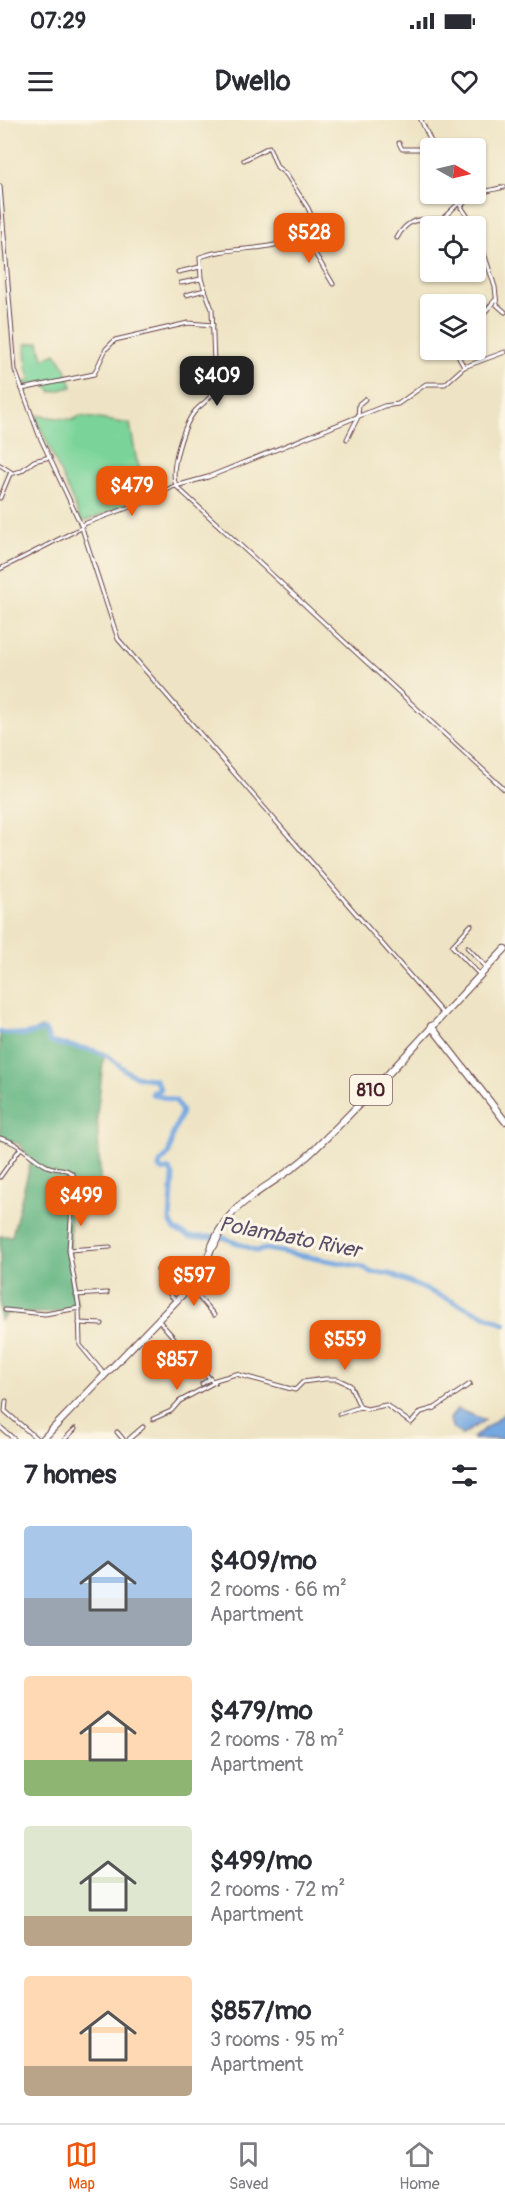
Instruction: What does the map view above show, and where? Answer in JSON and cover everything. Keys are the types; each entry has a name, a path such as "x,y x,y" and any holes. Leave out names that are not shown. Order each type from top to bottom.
{"highway":[{"name":"810","path":"47,1438 104,1374 182,1295 208,1257 226,1219 241,1203 314,1150 505,949"},
{"path":"431,1026 505,1121"}],"street":[{"path":"421,120 428,138"},
{"path":"399,143 402,148 420,149"},
{"path":"244,160 269,147 277,167 286,174 312,217 310,227 303,233 264,249 200,257 201,279 212,316 215,389 210,399 195,411 184,435 175,458 176,486 505,790"},
{"path":"0,186 11,344 15,370 67,500 81,526 112,626 126,649 443,1014"},
{"path":"461,208 470,198 505,187"},
{"path":"397,238 405,225 416,219 442,219 458,204 467,216"},
{"path":"303,233 333,285"},
{"path":"486,265 497,305 505,312"},
{"path":"178,272 200,267"},
{"path":"181,284 201,279"},
{"path":"186,295 205,290"},
{"path":"486,311 496,298"},
{"path":"207,324 212,316"},
{"path":"22,389 94,374 106,349 115,340 188,323 213,325"},
{"path":"0,569 81,526 149,500 176,486 208,477 384,406 398,404 426,384 446,384 464,367 505,352"},
{"path":"460,360 464,367"},
{"path":"347,439 358,417 359,404 365,399"},
{"path":"0,498 10,474 14,474 34,461 50,457"},
{"path":"0,465 14,474"},
{"path":"471,925 452,946 480,975"},
{"path":"467,947 487,968"},
{"path":"0,1138 20,1148 46,1166 67,1170 74,1176 69,1250 79,1308 81,1348 104,1374"},
{"path":"0,1177 20,1148"},
{"path":"69,1250 110,1247"},
{"path":"158,1270 167,1291 176,1301"},
{"path":"162,1277 182,1295"},
{"path":"189,1286 214,1315"},
{"path":"76,1295 107,1293"},
{"path":"5,1310 45,1314 79,1308"},
{"path":"158,1319 209,1379 215,1382"},
{"path":"79,1323 102,1324"},
{"path":"191,1357 201,1348"},
{"path":"153,1419 171,1411 177,1403 215,1382 236,1374 294,1390 305,1381 337,1379 350,1385 360,1407"},
{"path":"202,1384 209,1379"},
{"path":"339,1414 360,1407 367,1409 386,1405 411,1423 421,1412 435,1408 470,1384"},
{"path":"5,1411 6,1401"},
{"path":"0,1407 37,1439"},
{"path":"0,1427 14,1439"},
{"path":"129,1439 143,1427"},
{"path":"68,1438 75,1429"},
{"path":"115,1439 120,1435"}],"green space":[{"path":"39,342 43,359 56,353 66,369 72,387 52,392 44,383 26,386 23,383 31,380 27,367 26,344"},
{"path":"35,415 73,420 80,416 130,424 136,458 150,497 82,522"},
{"path":"42,1028 51,1042 104,1054 97,1115 101,1192 70,1197 70,1261 77,1307 48,1313 8,1313 0,1320 0,1236 12,1236 31,1161 20,1144 0,1139 0,1032 24,1035"}],"water":[{"path":"457,1409 485,1420 462,1435 452,1427 450,1419"},
{"path":"505,1413 505,1439 473,1439 473,1438"}],"waterway":[{"name":"Polambato River","path":"0,1032 24,1035 45,1030 50,1042 101,1053 135,1076 155,1079 160,1090 152,1094 176,1101 182,1112 172,1136 169,1154 160,1163 159,1168 163,1171 169,1169 173,1176 170,1221 175,1230 190,1237 222,1237 257,1251 266,1249 363,1267 370,1272 390,1274 505,1324"}]}
